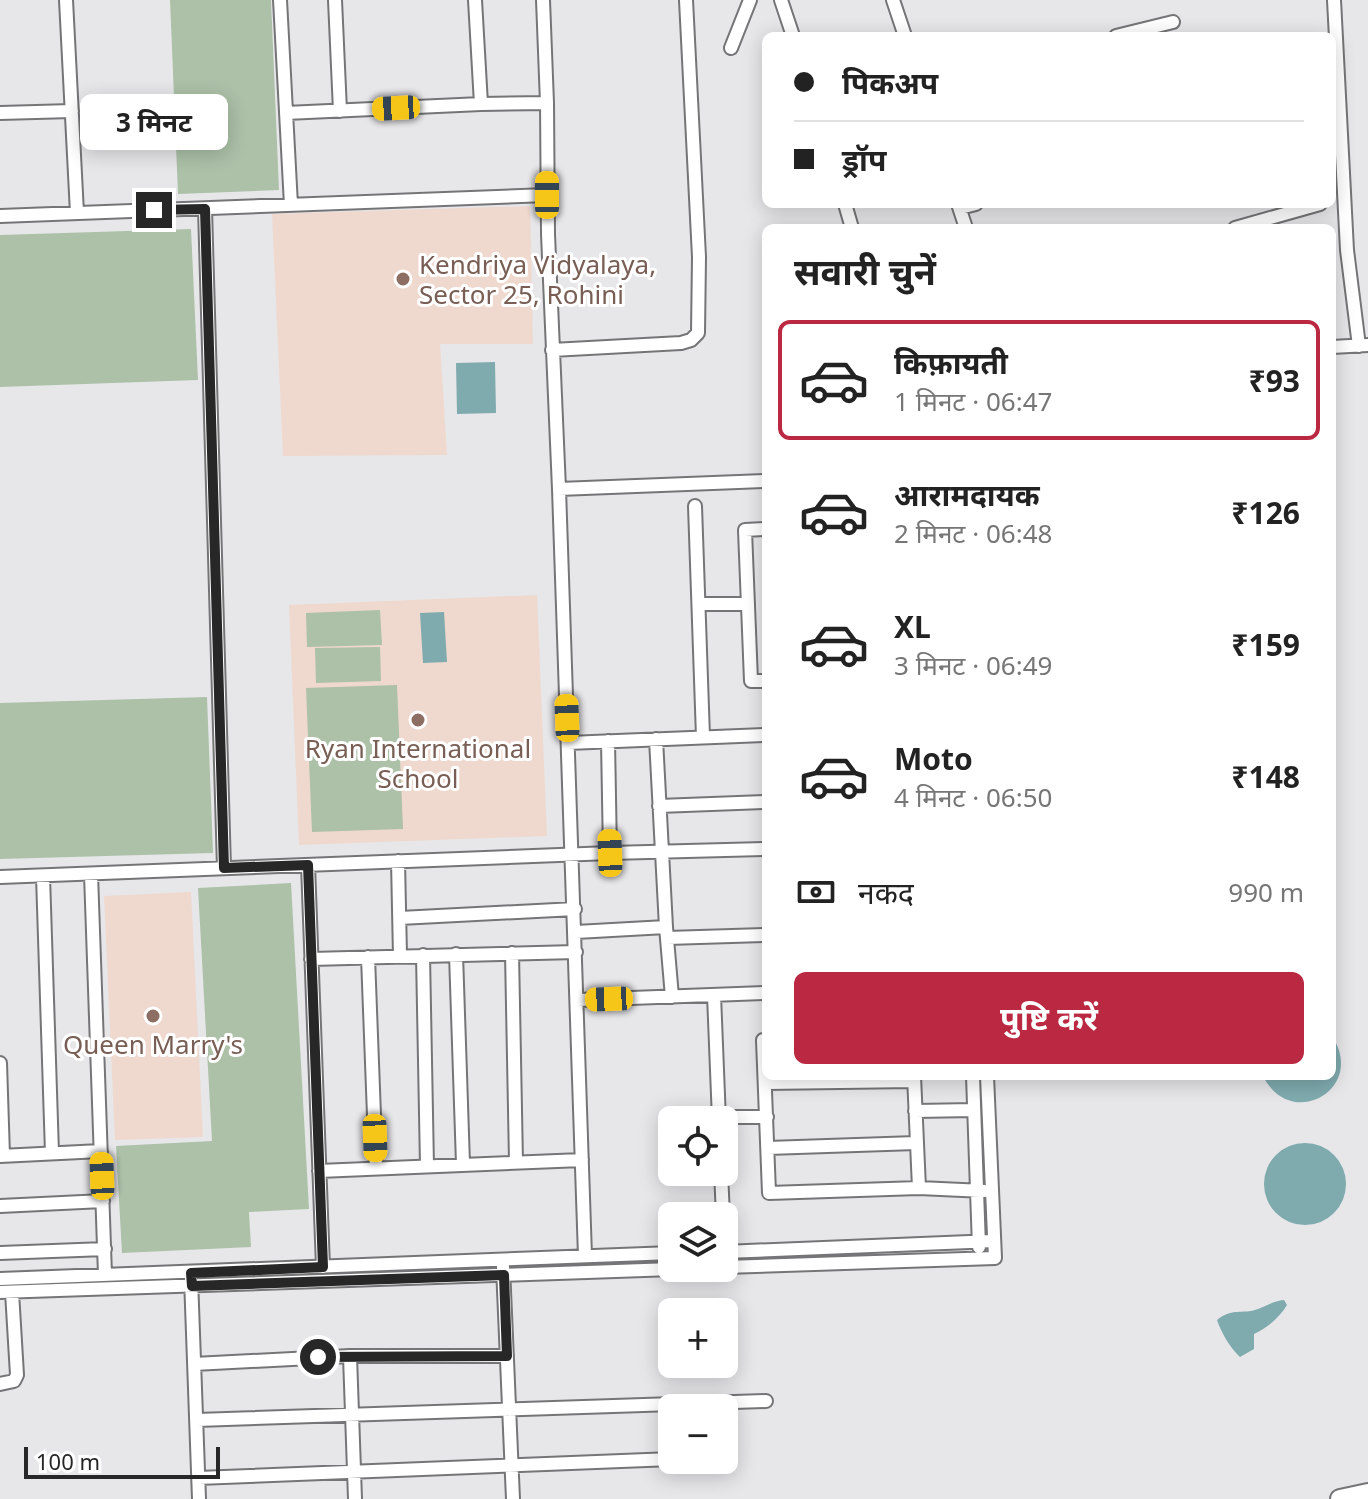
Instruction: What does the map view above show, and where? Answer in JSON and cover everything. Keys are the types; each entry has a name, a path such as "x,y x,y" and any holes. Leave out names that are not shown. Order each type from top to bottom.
{"street":[{"path":"66,0 77,213"},
{"path":"280,0 291,205"},
{"path":"335,0 340,111"},
{"path":"475,0 481,104"},
{"path":"543,0 552,350 576,932 585,1256"},
{"path":"552,350 681,343 691,340 698,333 699,257 686,0"},
{"path":"731,48 750,0"},
{"path":"781,0 792,32"},
{"path":"893,0 904,32"},
{"path":"1334,0 1334,32"},
{"path":"1132,32 1173,22"},
{"path":"286,113 547,103"},
{"path":"0,113 72,111"},
{"path":"1336,138 1338,199 1363,345 1336,347"},
{"path":"0,216 547,195"},
{"path":"1249,224 1306,208"},
{"path":"205,209 224,868"},
{"path":"1336,253 1347,250"},
{"path":"559,489 762,481"},
{"path":"695,506 703,737"},
{"path":"762,529 745,530 751,681 762,681"},
{"path":"699,604 748,604"},
{"path":"568,743 762,735"},
{"path":"656,739 672,997"},
{"path":"608,741 610,853"},
{"path":"659,806 762,802"},
{"path":"0,877 762,849"},
{"path":"398,861 400,956"},
{"path":"308,865 323,1267"},
{"path":"91,874 105,1275"},
{"path":"43,876 52,1153"},
{"path":"400,918 575,909"},
{"path":"576,932 762,935"},
{"path":"311,959 576,952"},
{"path":"512,953 516,1162"},
{"path":"456,954 463,1164"},
{"path":"423,955 427,1166"},
{"path":"368,957 376,1168"},
{"path":"578,1000 762,993"},
{"path":"714,995 718,1106"},
{"path":"0,1063 2,1156 101,1151"},
{"path":"765,1080 769,1193 919,1188 991,1191"},
{"path":"765,1083 854,1080"},
{"path":"914,1080 919,1188"},
{"path":"973,1080 980,1258"},
{"path":"738,1267 995,1258 987,1080"},
{"path":"915,1111 974,1110"},
{"path":"738,1118 767,1117"},
{"path":"768,1148 916,1143"},
{"path":"319,1171 582,1160"},
{"path":"0,1206 103,1201"},
{"path":"738,1250 994,1241"},
{"path":"0,1253 105,1249"},
{"path":"0,1384 14,1381 17,1375 6,1292 43,1284 105,1275 191,1279 323,1267 658,1253"},
{"path":"503,1260 513,1499"},
{"path":"0,1279 43,1284 658,1270"},
{"path":"191,1279 199,1499"},
{"path":"194,1364 350,1356 507,1356"},
{"path":"350,1356 355,1499"},
{"path":"197,1420 766,1401"},
{"path":"198,1478 658,1460"},
{"path":"1340,1499 1368,1493"}],"shaded area":[{"name":"Kendriya Vidyalaya, Sector 25, Rohini","path":"530,206 533,344 440,344 447,455 283,456 272,214"},
{"name":"Ryan International School","path":"537,595 547,836 299,845 289,605"},
{"name":"Queen Marry's","path":"191,892 203,1137 115,1140 104,896"}],"green space":[{"path":"170,0 271,0 279,190 178,194"},
{"path":"191,229 198,380 0,387 0,235"},
{"path":"380,610 382,645 307,647 306,613"},
{"path":"380,647 381,681 316,683 315,648"},
{"path":"397,685 403,829 312,832 306,688"},
{"path":"207,697 213,853 0,859 0,703"},
{"path":"291,883 309,1209 249,1212 251,1247 122,1253 116,1146 212,1141 198,888"}],"water":[{"path":"495,362 496,413 457,414 456,363"},
{"path":"444,612 447,662 423,663 420,613"},
{"path":"1336,1046 1340,1055 1340,1072 1333,1087 1321,1097 1306,1102 1291,1101 1275,1093 1266,1080 1336,1080"},
{"path":"1305,1143 1321,1147 1334,1155 1342,1168 1346,1184 1342,1200 1334,1213 1321,1221 1305,1225 1289,1221 1276,1213 1268,1200 1264,1184 1268,1168 1276,1155 1289,1147"},
{"path":"1284,1300 1287,1305 1280,1314 1254,1334 1254,1349 1240,1357 1226,1340 1217,1320 1233,1312 1252,1311"}],"place":[{"name":"Kendriya Vidyalaya, Sector 25, Rohini","path":"403,279"},
{"name":"Ryan International School","path":"418,720"},
{"name":"Queen Marry's","path":"153,1016"}],"route":[{"path":"154,210 205,209 224,868 308,865 323,1267 191,1273 192,1286 504,1275 507,1356 318,1357"}]}
